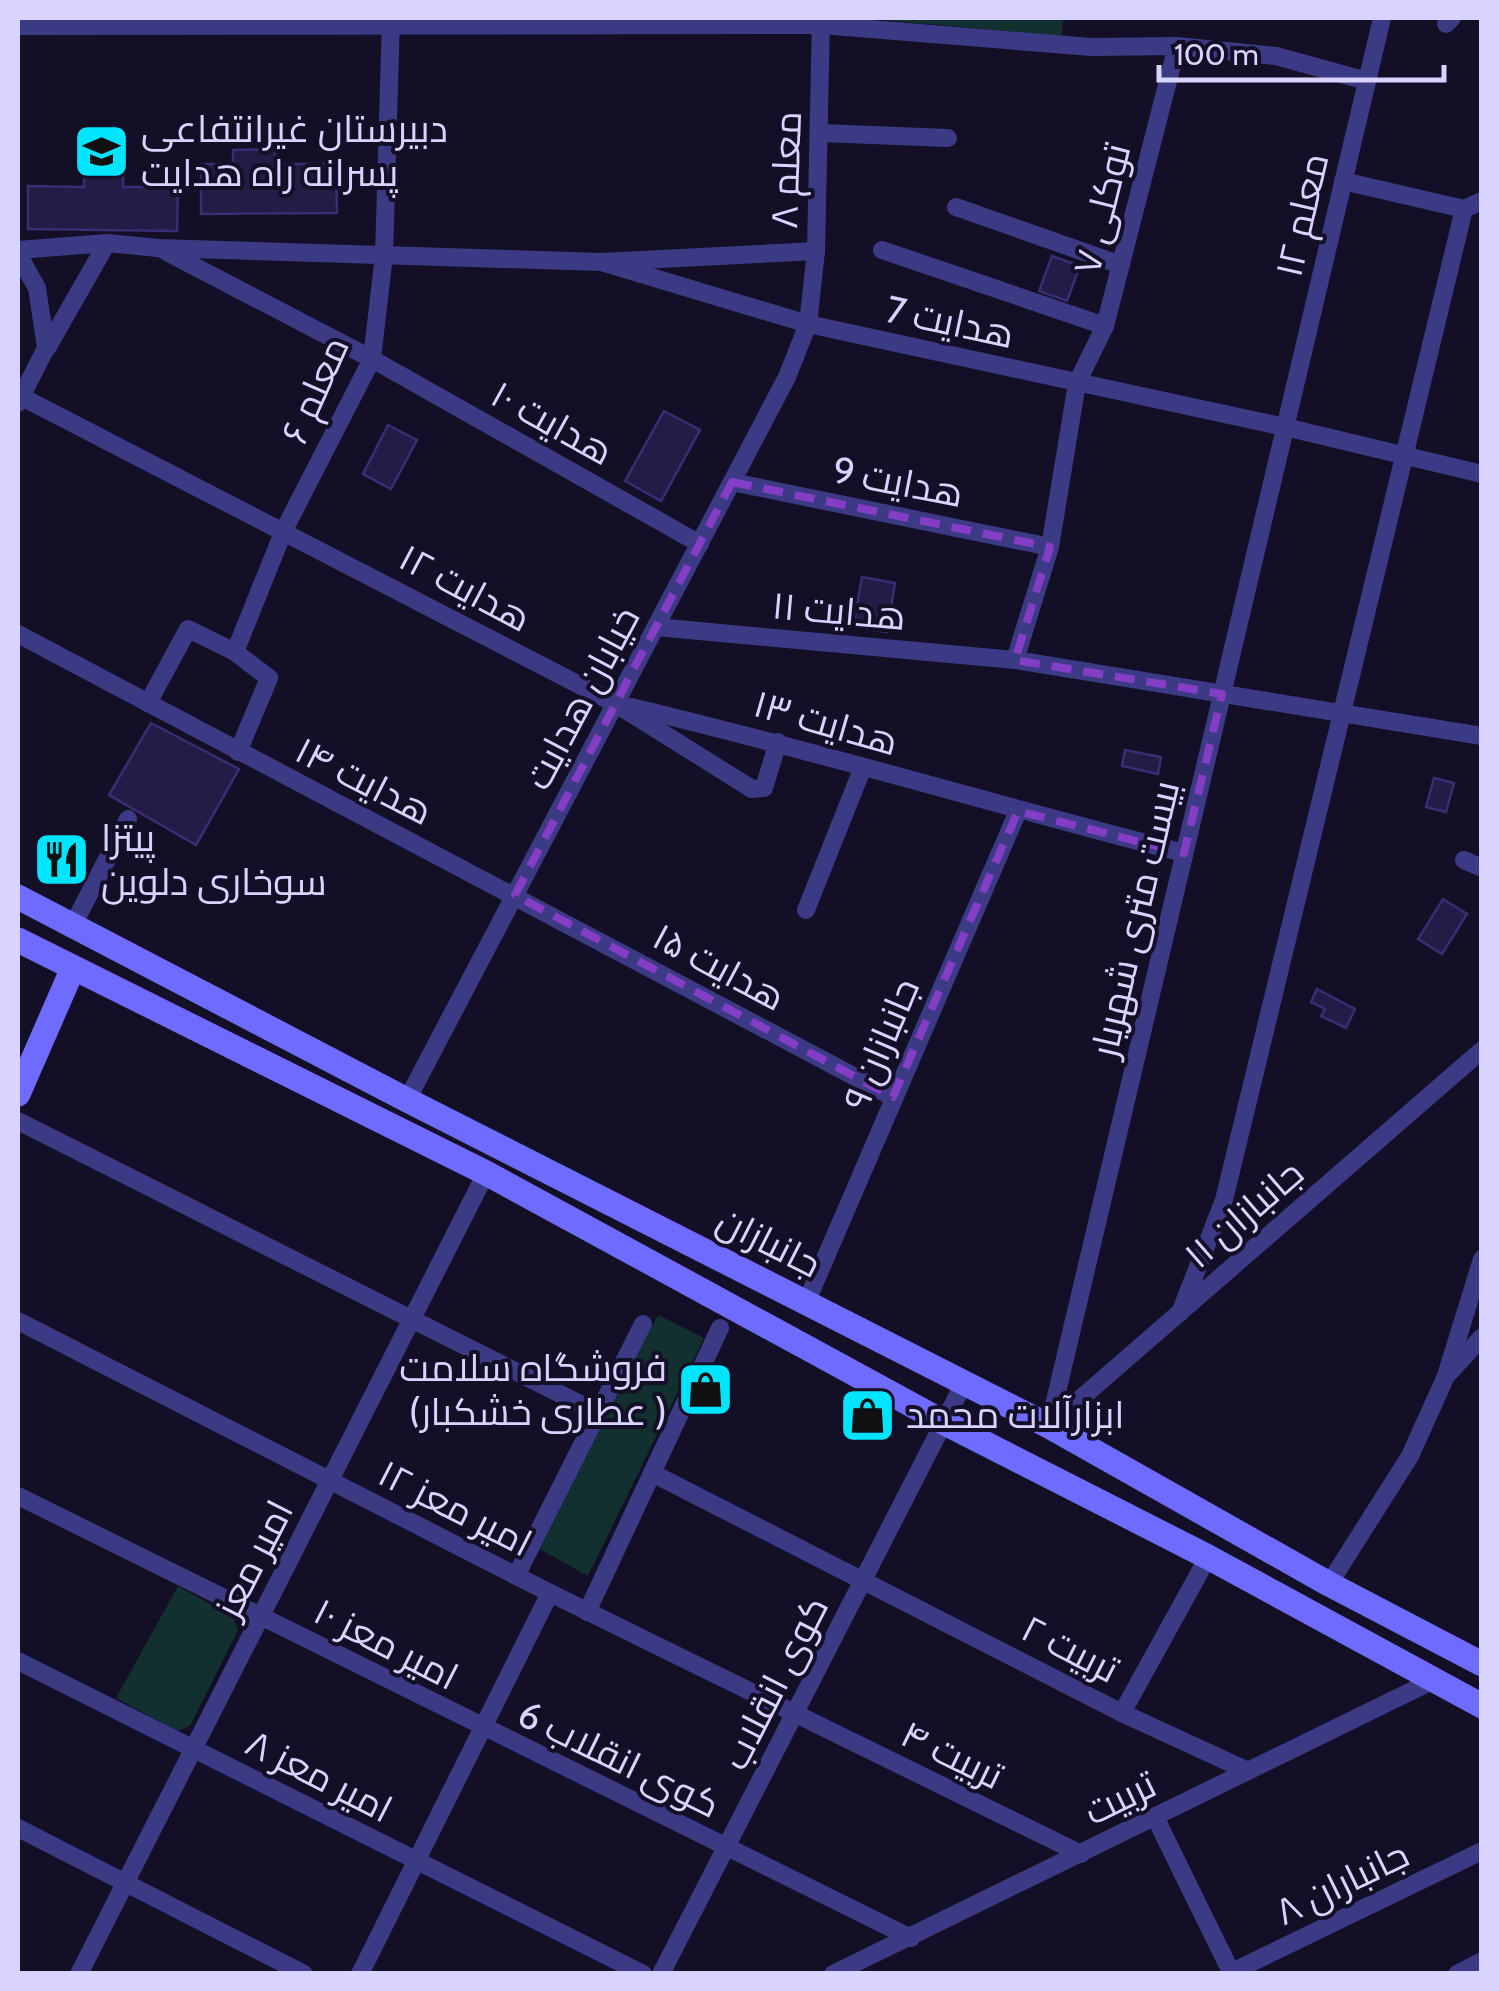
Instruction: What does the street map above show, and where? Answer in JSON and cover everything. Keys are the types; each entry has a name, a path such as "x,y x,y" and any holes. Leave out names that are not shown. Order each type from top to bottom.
{"main road":[{"name":"جانبازان","path":"18,897 406,1100 1049,1426 1329,1584 1482,1664"},
{"name":"جانبازان","path":"18,940 486,1173 1482,1706"},
{"path":"18,1094 74,968"}],"street":[{"name":"معلم ۱۲","path":"1285,427 1382,18"},
{"name":"معلم ۶","path":"235,652 284,530 372,359 384,256 391,21"},
{"path":"18,26 821,21 1091,47 1177,46 1276,56 1367,81"},
{"name":"معلم ۸","path":"808,324 816,251 821,21"},
{"name":"توکلی ۷","path":"1015,660 1050,547 1078,383 1106,326 1177,46"},
{"path":"821,133 948,138"},
{"path":"1180,1313 1224,1200 1404,456 1473,205 1343,181"},
{"path":"956,208 1121,265"},
{"path":"46,348 37,288 18,252 107,243 158,248 601,262 816,251"},
{"path":"18,399 107,243"},
{"name":"هدایت ۱۰","path":"158,248 372,359 700,544"},
{"path":"882,250 1106,326"},
{"name":"هدایت 7","path":"601,262 808,324 1285,427 1482,474"},
{"name":"خیابان هدایت","path":"406,1100 788,377 808,324"},
{"name":"هدایت ۱۲","path":"18,399 284,530 616,704"},
{"name":"بیست متری شهریار","path":"1049,1426 1285,427"},
{"name":"هدایت 9","path":"732,482 1050,547"},
{"name":"هدایت ۱۱","path":"656,627 1015,660 1482,736"},
{"path":"148,702 188,630 235,652 269,678 238,752"},
{"name":"هدایت ۱۴","path":"18,634 515,895"},
{"path":"616,704 752,789 764,788 778,742"},
{"name":"هدایت ۱۳","path":"616,704 778,742 1184,854"},
{"path":"806,910 863,767"},
{"name":"جانبازان ۹","path":"806,1303 1018,811"},
{"path":"72,927 128,819"},
{"path":"1464,860 1482,868"},
{"name":"هدایت ۱۵","path":"515,895 893,1097"},
{"name":"جانبازان ۱۱","path":"1049,1426 1482,1050"},
{"path":"18,1121 598,1412"},
{"name":"امیر معز","path":"79,1974 486,1173"},
{"path":"1329,1584 1410,1456 1446,1376 1482,1259"},
{"name":"امیر معز ۱۲","path":"18,1321 587,1612"},
{"path":"516,1576 643,1324"},
{"path":"587,1612 720,1328"},
{"path":"1446,1376 1482,1337"},
{"name":"کوی انقلاب","path":"662,1974 964,1383"},
{"name":"تربیت ۲","path":"652,1473 1122,1713 1248,1772"},
{"name":"امیر معز ۱۰","path":"18,1496 482,1728"},
{"path":"1122,1713 1208,1557"},
{"path":"360,1974 550,1594"},
{"name":"تربیت ۴","path":"587,1612 1081,1854"},
{"name":"امیر معز ۸","path":"18,1662 643,1974"},
{"name":"تربیت","path":"833,1974 1434,1680"},
{"name":"کوی انقلاب 6","path":"482,1728 911,1938"},
{"path":"1155,1818 1232,1973"},
{"path":"18,1828 304,1974"},
{"name":"جانباران ۸","path":"1232,1973 1482,1851"},
{"path":"1457,1974 1482,1962"}],"highlighted area":[{"path":"732,482 1050,547 1015,660 1222,694 1184,853 1018,811 893,1097 515,895"}],"green space":[{"path":"884,18 1063,18 1062,36"},
{"path":"658,1315 704,1338 588,1576 540,1549"},
{"path":"178,1586 233,1617 238,1630 190,1726 177,1731 116,1698"}],"building":[{"path":"85,130 124,131 123,187 178,187 177,231 28,229 28,186 84,187"},
{"path":"275,149 275,164 336,164 337,213 201,214 201,164 233,164 233,150"},
{"path":"1052,256 1080,266 1067,301 1039,291"},
{"path":"664,411 700,430 661,501 625,481"},
{"path":"388,425 417,440 391,489 363,474"},
{"path":"862,577 895,583 887,632 853,627"},
{"path":"151,723 239,769 196,845 109,795"},
{"path":"1125,750 1161,757 1158,774 1122,766"},
{"path":"1434,778 1454,783 1446,812 1426,807"},
{"path":"1443,899 1467,914 1442,954 1418,939"},
{"path":"1317,989 1355,1009 1346,1028 1321,1016 1325,1009 1311,1002"}],"place":[{"name":"دبیرستان غیرانتفاعی پسرانه راه هدایت","path":"102,151"},
{"name":"پیتزا سوخاری دلوین","path":"62,860"},
{"name":"فروشگاه سلامت (عطاری خشکبار )","path":"706,1390"},
{"name":"ابزارآلات محمد","path":"867,1415"}]}
